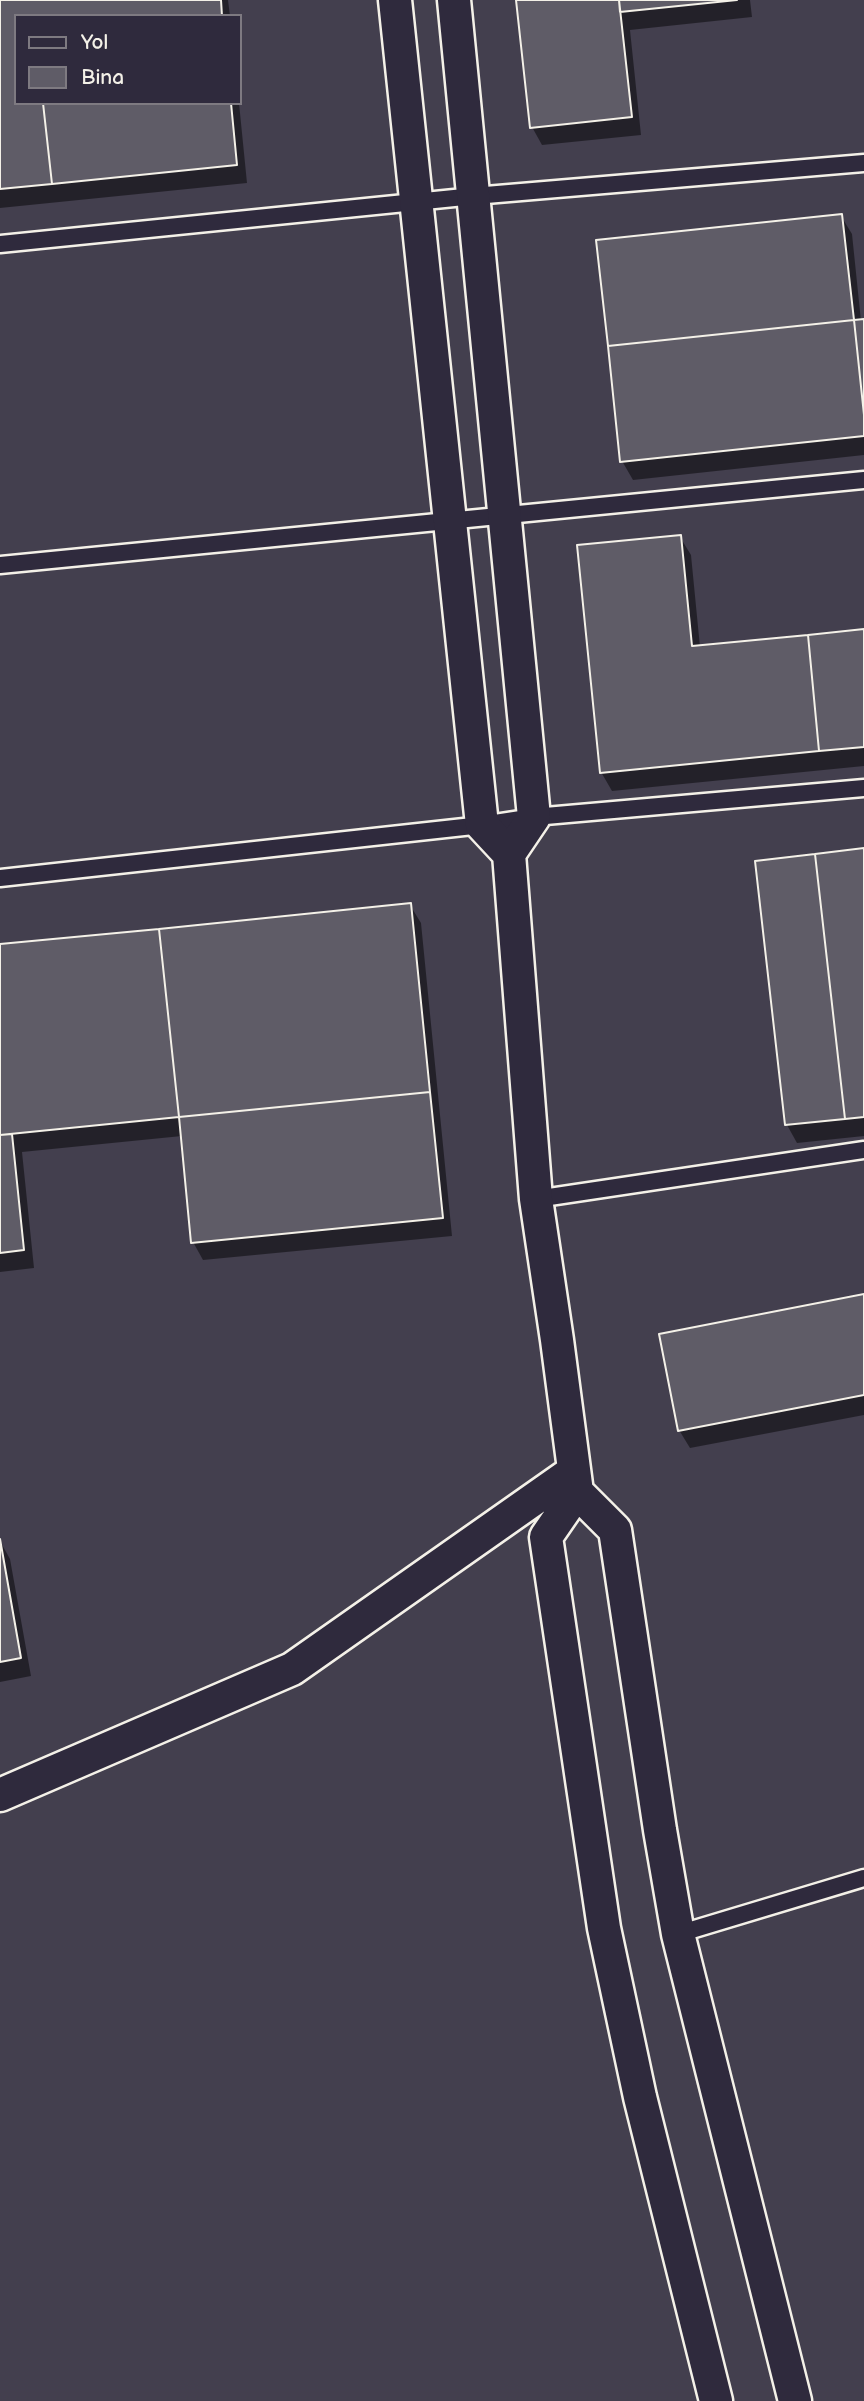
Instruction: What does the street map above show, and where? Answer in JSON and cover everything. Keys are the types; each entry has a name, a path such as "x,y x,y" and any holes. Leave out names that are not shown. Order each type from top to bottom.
{"street":[{"path":"395,0 482,825 509,854 536,1199 575,1482 615,1530 678,1934 796,2401"},
{"path":"454,0 534,817 509,854"},
{"path":"0,1796 292,1669 575,1482"},
{"path":"575,1482 546,1536 604,1928 640,2097 716,2401"}],"lane":[{"path":"0,244 474,196 864,163"},
{"path":"0,565 864,480"},
{"path":"0,878 534,817 864,788"},
{"path":"536,1199 864,1150"},
{"path":"678,1934 864,1878"}],"shaded area":[{"path":"0,0 864,0 864,2401 0,2401"}],"building":[{"path":"0,0 221,0 222,14 14,14 14,105 43,105 52,184 0,189"},
{"path":"516,0 619,0 632,117 530,128"},
{"path":"619,0 737,0 620,12"},
{"path":"43,105 231,105 237,165 52,184"},
{"path":"842,214 854,320 608,346 596,240"},
{"path":"864,319 864,415 854,320"},
{"path":"854,320 864,436 620,462 608,346"},
{"path":"681,535 692,646 808,635 819,751 600,773 577,545"},
{"path":"864,629 864,747 819,751 808,635"},
{"path":"864,848 864,1117 845,1119 815,854"},
{"path":"815,854 845,1119 785,1125 755,861"},
{"path":"411,903 430,1092 179,1117 159,929"},
{"path":"159,929 179,1117 0,1135 0,944"},
{"path":"430,1092 443,1218 191,1243 179,1117"},
{"path":"12,1134 24,1250 0,1253 0,1135"},
{"path":"864,1294 864,1395 678,1431 659,1334"},
{"path":"0,1539 21,1658 0,1662"}]}
